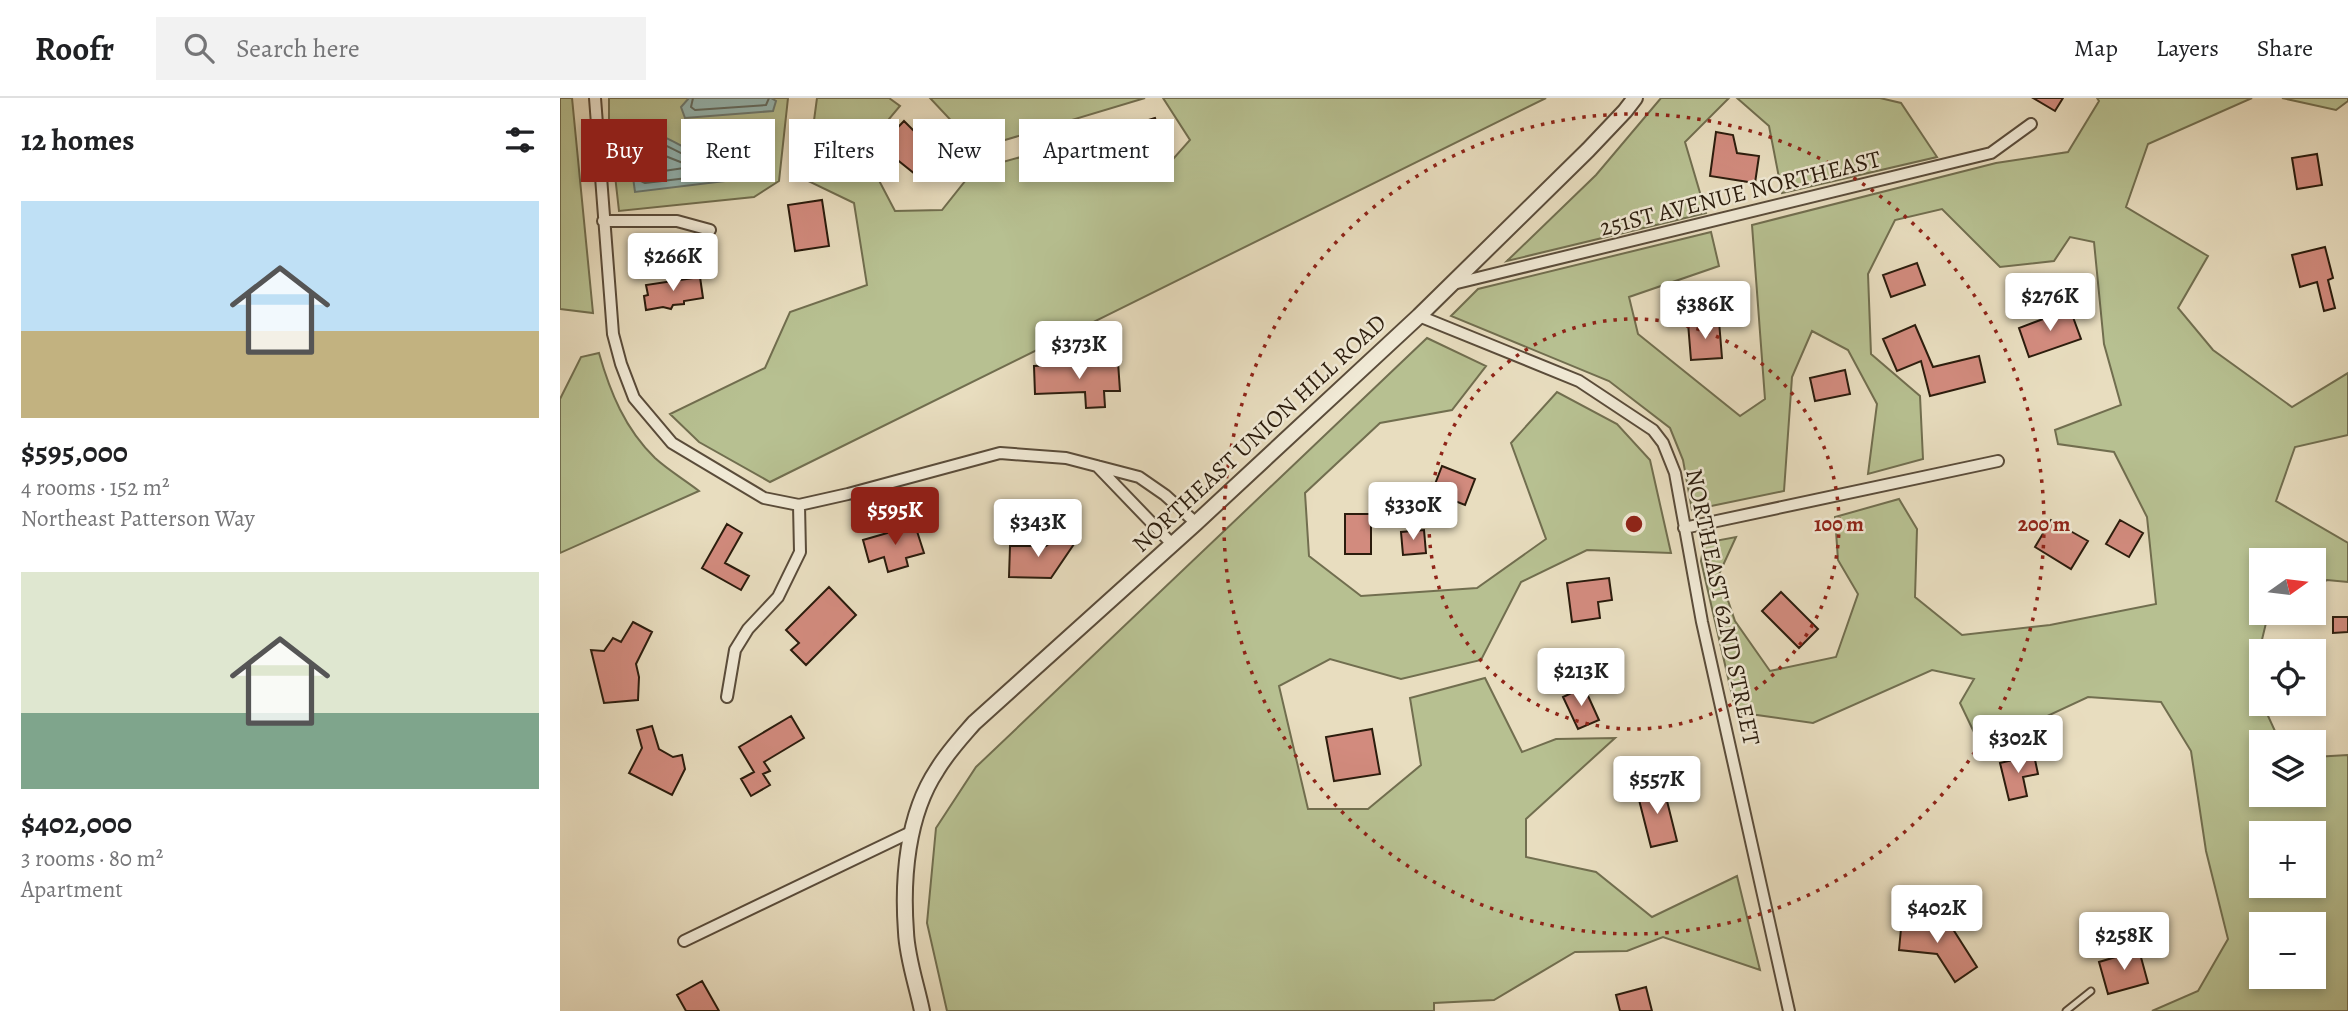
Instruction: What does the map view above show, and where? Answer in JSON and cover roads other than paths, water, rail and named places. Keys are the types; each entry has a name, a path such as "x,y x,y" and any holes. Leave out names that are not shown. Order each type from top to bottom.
{"street":[{"path":"595,98 613,334 634,398 672,443 764,498 799,505 1000,453 1066,458 1139,477 1165,495 1196,523"},
{"name":"NORTHEAST UNION HILL ROAD","path":"922,1011 906,934 906,877 913,831 923,796 935,771 967,732 1419,316 1588,150 1635,98"},
{"name":"251ST AVENUE NORTHEAST","path":"1450,285 1991,153 2031,124"},
{"path":"604,221 677,221 710,230"},
{"name":"NORTHEAST 62ND STREET","path":"1419,316 1579,381 1653,430 1666,450 1675,472 1702,622 1789,1011"},
{"path":"1684,528 1998,461"},
{"path":"1097,466 1172,544"},
{"path":"727,697 735,650 748,629 778,597 800,552 799,505"},
{"path":"684,941 913,831"}],"lane":[{"path":"2066,1011 2091,991"}],"water":[{"path":"689,98 771,98 776,101 773,111 685,118 681,107"},
{"path":"667,138 681,146 681,182 717,182 635,192 634,182 667,182"}]}
